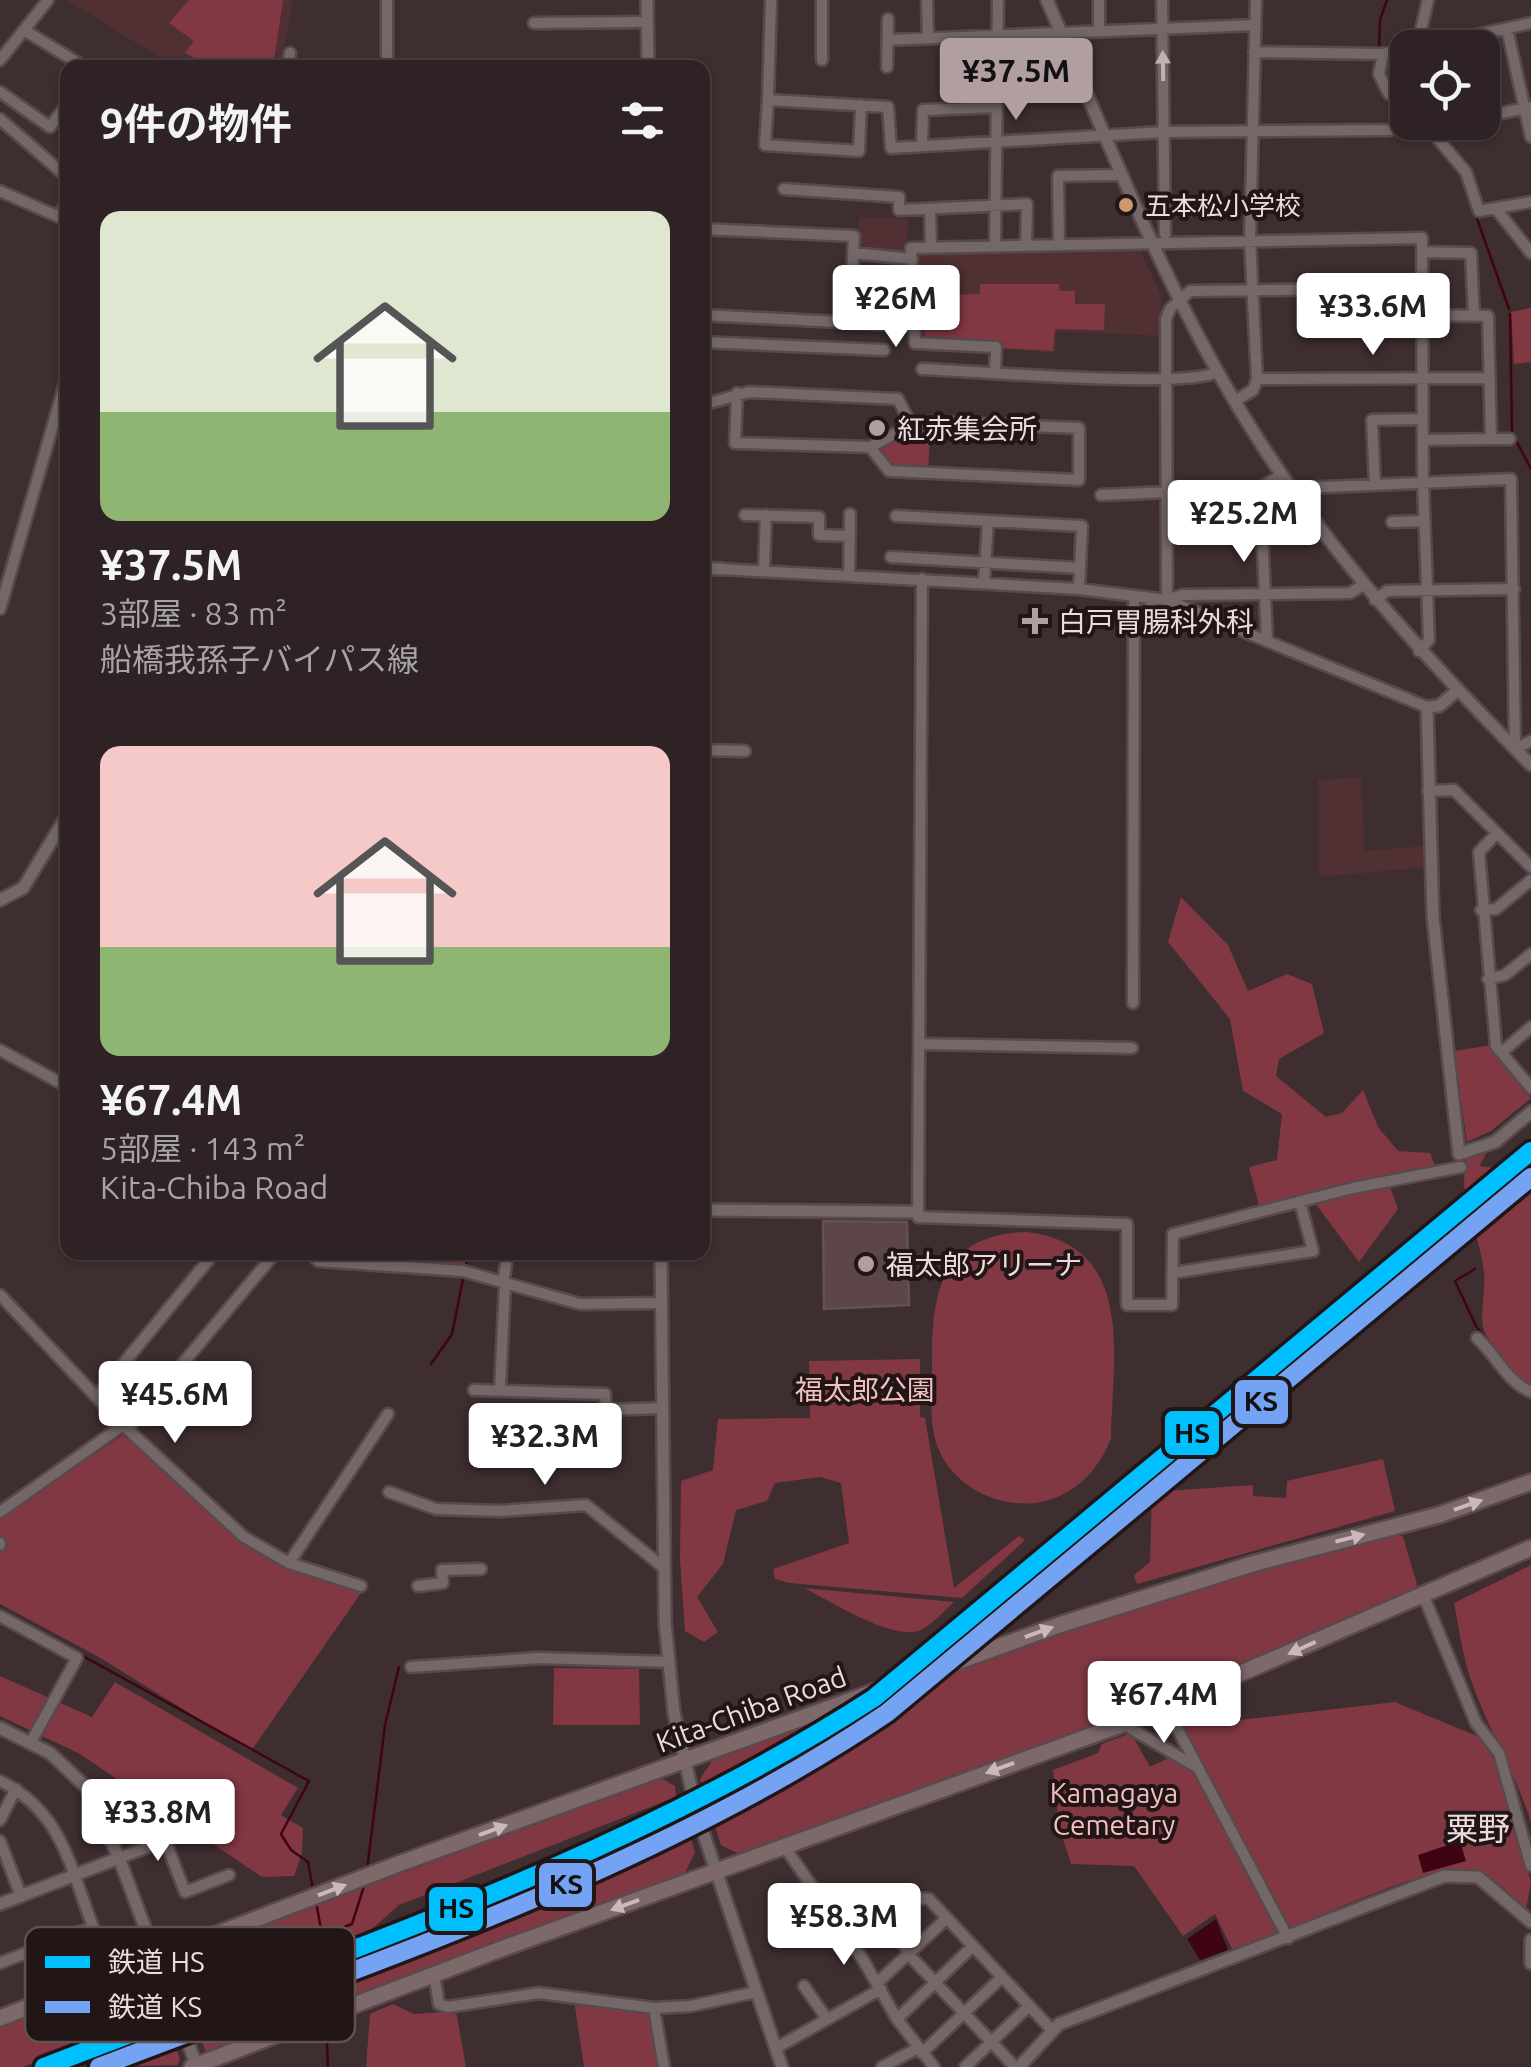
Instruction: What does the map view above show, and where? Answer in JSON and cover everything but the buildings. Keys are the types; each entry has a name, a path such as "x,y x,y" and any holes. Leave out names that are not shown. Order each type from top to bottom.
{"highway":[{"name":"Kita-Chiba Road","path":"238,1927 401,1863 1119,1604 1439,1514 1531,1482"},
{"path":"355,2005 1166,1707 1422,1592 1531,1548"},
{"name":"Kita-Chiba Road","path":"0,2018 25,2009"},
{"path":"194,2063 257,2042"}],"street":[{"path":"0,60 48,0"},
{"path":"387,0 387,60"},
{"path":"647,0 648,60"},
{"path":"771,0 765,145 859,151 862,106"},
{"path":"822,0 822,60"},
{"path":"928,0 928,38"},
{"path":"995,246 998,0"},
{"path":"1047,0 1151,241 1235,402 1294,493 1375,600 1419,651 1531,765"},
{"path":"1098,31 1099,0"},
{"path":"1162,0 1165,234"},
{"path":"1235,402 1254,390 1257,379 1250,240 1256,0"},
{"path":"1421,30 1428,0"},
{"path":"887,67 888,18"},
{"path":"534,23 647,22"},
{"path":"1500,30 1531,24"},
{"path":"888,40 1255,26"},
{"path":"1507,28 1528,108 1531,137"},
{"path":"24,30 73,60"},
{"path":"1254,52 1390,52"},
{"path":"289,60 290,54"},
{"path":"1382,54 1379,74 1389,94"},
{"path":"0,92 50,127 60,113"},
{"path":"768,100 888,107 891,148 1105,134 1390,130"},
{"path":"922,146 923,110 996,108"},
{"path":"1500,113 1528,108"},
{"path":"0,119 60,171"},
{"path":"1439,140 1466,172 1478,212 1531,202"},
{"path":"1059,244 1058,176 1122,175"},
{"path":"784,189 899,197 899,210 1027,204 1026,245"},
{"path":"0,190 58,217 60,213"},
{"path":"930,209 931,248"},
{"path":"1497,210 1531,254"},
{"path":"710,230 854,236 852,280 912,281"},
{"path":"995,372 996,347 915,344 911,248 1422,238 1423,482 1429,640 1419,651"},
{"path":"1422,252 1472,254 1474,316"},
{"path":"853,254 912,258"},
{"path":"1167,600 1166,319 1179,299 1190,292 1252,289 1422,288"},
{"path":"1423,315 1488,316 1492,439"},
{"path":"710,316 914,326"},
{"path":"710,342 884,350"},
{"path":"922,369 1167,378 1210,376 1218,372"},
{"path":"1257,379 1490,378"},
{"path":"737,393 735,443 870,447 910,425 931,422 1079,428 1079,480 889,471 870,447"},
{"path":"710,403 737,393 898,399 910,425"},
{"path":"0,610 60,399"},
{"path":"54,418 60,420"},
{"path":"1374,485 1372,420 1422,419"},
{"path":"1423,440 1510,440"},
{"path":"1101,495 1260,488 1282,475"},
{"path":"1294,493 1302,488 1511,479 1515,749"},
{"path":"1260,488 1267,640"},
{"path":"849,574 850,514"},
{"path":"764,570 766,515"},
{"path":"746,516 819,517 819,535 850,536"},
{"path":"896,516 1082,526 1079,589"},
{"path":"984,583 988,521"},
{"path":"1392,522 1424,521"},
{"path":"892,557 1080,568"},
{"path":"710,568 1079,589 1167,600 1427,707 1440,706 1457,691"},
{"path":"1514,572 1531,572"},
{"path":"922,579 918,1217 1128,1224 1128,1305 1172,1305 1173,1234 1461,1164 1531,1112"},
{"path":"1167,600 1182,595 1350,592 1363,585"},
{"path":"1375,600 1387,591 1514,589"},
{"path":"1133,1004 1134,596"},
{"path":"1150,598 1153,613 1179,624"},
{"path":"1516,691 1531,689"},
{"path":"1427,707 1432,917 1461,1164"},
{"path":"1515,749 1531,741"},
{"path":"710,750 745,750"},
{"path":"1428,791 1454,790 1531,867"},
{"path":"0,900 23,888 60,827"},
{"path":"1498,833 1478,852 1496,1046 1531,1088"},
{"path":"1481,910 1496,909 1531,880"},
{"path":"1488,980 1505,976 1531,954"},
{"path":"1502,1052 1531,1028"},
{"path":"920,1044 1132,1048"},
{"path":"0,1050 60,1083"},
{"path":"1172,1273 1313,1250 1300,1202"},
{"path":"710,1210 918,1212"},
{"path":"96,1397 208,1260"},
{"path":"0,1512 125,1427 269,1260"},
{"path":"382,1260 463,1272 580,1304 661,1303"},
{"path":"500,1390 507,1260"},
{"path":"661,1260 663,1566 669,1662 684,1760 716,1872 782,2067"},
{"path":"0,1295 125,1427 244,1537 289,1562 361,1586"},
{"path":"1477,1338 1494,1354 1514,1384 1531,1392"},
{"path":"474,1390 605,1394 606,1410 662,1408"},
{"path":"289,1562 388,1414"},
{"path":"389,1492 436,1509 499,1512 586,1505 663,1566"},
{"path":"418,1586 443,1582 442,1570 481,1569"},
{"path":"1422,1592 1476,1723 1499,1752 1531,1866"},
{"path":"0,1616 77,1658 31,1742"},
{"path":"411,1668 522,1658 669,1662"},
{"path":"1166,1707 1288,1938"},
{"path":"1122,1724 1196,1766"},
{"path":"0,1728 31,1742 79,1776 99,1809 144,1927"},
{"path":"0,1781 40,1806 50,1819 94,1927"},
{"path":"0,1820 16,1789"},
{"path":"0,1904 184,1833"},
{"path":"165,1840 185,1892 229,1876"},
{"path":"0,1841 21,1896"},
{"path":"784,1846 897,2019 934,2067"},
{"path":"870,1895 909,1954 1017,2067 1051,2029 1456,1874 1487,1882 1530,1917"},
{"path":"815,1892 930,1899 1051,2029"},
{"path":"776,2048 879,1986 947,1918"},
{"path":"1531,1940 1531,1963"},
{"path":"897,2019 974,1946"},
{"path":"0,1963 25,1953"},
{"path":"434,1974 439,2004 448,2007 539,1994 654,2008 692,2006 756,1992"},
{"path":"882,2067 920,2050 1002,1977"},
{"path":"804,1986 826,2020"},
{"path":"965,2067 1029,2006"},
{"path":"654,2008 664,2067"}],"shaded area":[{"path":"67,0 293,0 282,60 164,60"},
{"path":"859,217 908,219 907,254 857,252"},
{"path":"1139,248 1161,295 1160,336 1056,331 1055,353 920,341 914,252"},
{"path":"1361,777 1365,851 1426,846 1426,867 1319,877 1318,780"},
{"path":"1460,1841 1466,1861 1423,1873 1418,1855"},
{"path":"1216,1919 1228,1950 1200,1960 1187,1939"}],"green space":[{"path":"189,0 283,0 274,60 198,60 185,53 194,41 169,23"},
{"path":"980,284 1059,284 1060,291 1075,291 1075,304 1105,304 1104,330 1055,329 1053,351 1003,348 1003,342 925,338 922,296 980,294"},
{"path":"1531,308 1531,362 1514,364 1511,312"},
{"path":"931,425 928,469 895,468 878,449 911,429"},
{"path":"1181,897 1228,945 1248,991 1287,974 1312,984 1324,1033 1279,1059 1276,1076 1326,1117 1342,1113 1363,1090 1378,1127 1398,1151 1430,1153 1435,1166 1387,1178 1398,1209 1359,1262 1315,1203 1260,1210 1249,1167 1277,1160 1282,1114 1243,1091 1230,1019 1168,942"},
{"path":"1492,1045 1531,1098 1491,1131 1467,1142 1454,1051"},
{"path":"1487,1152 1479,1166 1520,1171 1531,1162 1531,1387 1503,1360 1483,1327 1484,1272 1466,1201 1464,1173 1467,1158"},
{"path":"1027,1232 1062,1242 1087,1259 1102,1282 1111,1310 1114,1374 1111,1438 1100,1461 1065,1494 1023,1503 987,1496 971,1488 957,1476 937,1446 932,1420 932,1341 938,1294 958,1257 975,1244 998,1235"},
{"path":"373,1260 467,1260 465,1268"},
{"name":"福太郎公園","path":"920,1359 920,1417 925,1418 954,1588 1019,1536 1025,1540 962,1598 790,1583 775,1579 773,1569 849,1543 841,1483 820,1477 775,1483 767,1501 736,1510 723,1564 697,1597 718,1632 704,1642 685,1631 680,1560 681,1481 713,1470 718,1419 810,1418 809,1361"},
{"path":"126,1433 259,1552 359,1588 361,1593 251,1751 97,1656 0,1604 0,1550 8,1545 0,1535 0,1517"},
{"path":"1383,1459 1395,1511 1137,1584 1134,1575 1150,1562 1152,1492 1253,1485 1253,1496 1286,1498 1287,1481"},
{"path":"1395,1533 1403,1537 1417,1584 1415,1590 1171,1699 739,1854 721,1845 700,1779 712,1761 1008,1651 1193,1590"},
{"path":"1531,1565 1531,1822 1472,1684 1454,1603"},
{"path":"804,1588 954,1602 923,1629 897,1631"},
{"path":"554,1668 639,1669 640,1725 553,1725"},
{"path":"0,1676 92,1717 115,1682 298,1788 281,1815 303,1828 302,1853 294,1876 262,1877 80,1754 0,1716"},
{"path":"1395,1702 1479,1737 1493,1758 1531,1882 1526,1910 1487,1876 1455,1869 1408,1881 1288,1929 1180,1727"},
{"name":"Kamagaya Cemetary","path":"1131,1733 1150,1767 1171,1757 1196,1773 1281,1933 1233,1951 1215,1914 1183,1936 1134,1866 1071,1864 1059,1826 1053,1770 1098,1753 1102,1744"},
{"path":"661,1778 675,1786 676,1797 399,1905 373,1928 355,1936 355,1927 256,1927"},
{"path":"691,1839 695,1852 683,1877 355,2000 355,1963 373,1956 442,1946 576,1892"},
{"path":"574,2000 651,2009 662,2067 584,2067"},
{"path":"393,2004 414,2014 456,2011 466,2067 366,2067 370,2014"},
{"path":"25,2016 25,2042 89,2042 23,2067 0,2067 0,2026"},
{"path":"153,2042 174,2042 180,2059 177,2065 88,2067"},
{"path":"202,2042 241,2042 212,2053 205,2050"}],"waterway":[{"path":"1379,52 1380,20 1387,0"},
{"path":"1476,216 1509,309"},
{"path":"1510,314 1512,433 1531,469"},
{"path":"466,1265 467,1260"},
{"path":"1475,1269 1455,1281 1476,1326 1500,1358"},
{"path":"431,1364 452,1334 463,1279"},
{"path":"0,1610 309,1781 281,1834 291,1850 308,1862 313,1889"},
{"path":"367,1870 385,1725 399,1667"},
{"path":"344,1927 352,1924 365,1883"},
{"path":"316,1902 321,1927"},
{"path":"327,2042 328,2067"}],"rail line":[{"name":"HS","path":"355,1949 573,1859 676,1810 777,1757 874,1698 1531,1151"},
{"name":"KS","path":"355,1970 504,1911 702,1821 796,1770 887,1713 1531,1177"},
{"name":"HS","path":"44,2067 110,2042"},
{"name":"KS","path":"99,2067 165,2042"}],"place":[{"name":"五本松小学校","path":"1126,205"},
{"name":"紅赤集会所","path":"877,428"},
{"name":"白戸胃腸科外科","path":"1035,621"},
{"name":"福太郎アリーナ","path":"866,1264"}],"district":[{"name":"粟野","path":"1478,1828"}]}
